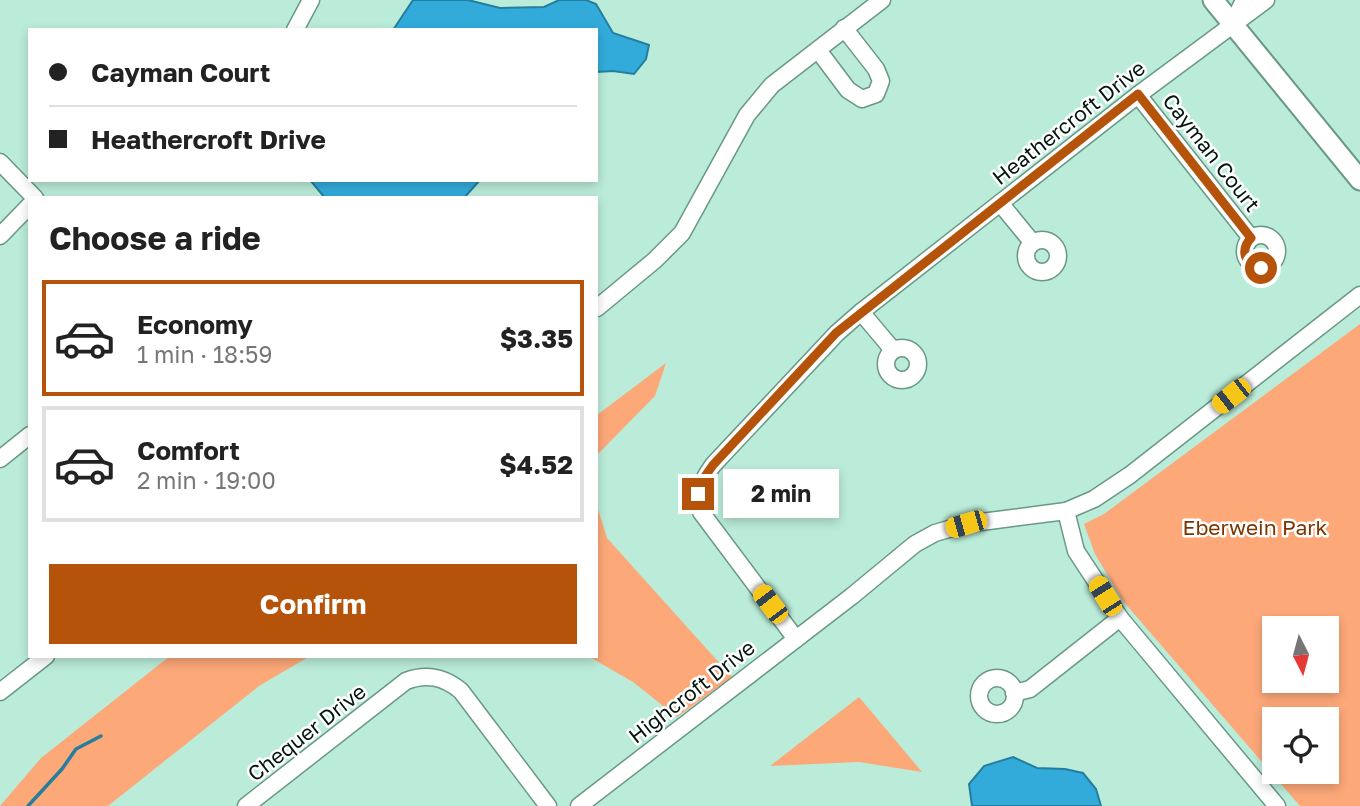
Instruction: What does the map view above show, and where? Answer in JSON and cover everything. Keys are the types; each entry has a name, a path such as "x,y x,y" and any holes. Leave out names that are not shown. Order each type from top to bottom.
{"main road":[{"path":"1213,0 1360,180"}],"street":[{"path":"296,28 311,0"},
{"path":"598,307 655,260 682,233 747,115 772,85 882,0"},
{"name":"Heathercroft Drive","path":"1232,25 1244,0"},
{"name":"Heathercroft Drive","path":"796,639 701,512 698,494 701,482 713,465 836,333 1138,94 1266,0"},
{"path":"818,50 848,90 862,99 876,94 881,81 876,69 844,28"},
{"name":"Cayman Court","path":"1138,94 1251,238"},
{"path":"0,162 33,196"},
{"name":"Heathercroft Drive","path":"1000,204 1032,242"},
{"path":"0,236 28,207"},
{"name":"Highcroft Drive","path":"579,806 915,544 934,533 966,524 1066,511 1094,499 1130,475 1360,295"},
{"path":"861,312 893,351"},
{"path":"0,458 28,437"},
{"path":"1066,511 1076,551 1120,618 1277,806"},
{"path":"1014,693 1030,689 1120,618"},
{"path":"0,692 43,658"},
{"name":"Chequer Drive","path":"247,806 406,681 430,676 451,683 461,691 548,806"}],"green space":[{"name":"Eberwein Park","path":"1360,324 1360,806 1300,806 1281,784 1339,784 1339,707 1262,707 1262,762 1123,601 1095,554 1084,524 1104,514"},
{"path":"666,363 655,396 598,454 598,414"},
{"path":"598,509 607,538 732,677 677,717 633,682 591,658 598,658"},
{"path":"167,658 307,658 259,686 108,806 0,806 41,758"},
{"path":"859,697 922,772 859,762 770,766"}],"water":[{"path":"413,0 468,0 500,8 544,7 559,0 586,0 596,4 613,33 649,45 646,59 634,74 598,72 598,28 394,28"},
{"path":"312,182 478,182 466,196 323,196"},
{"path":"1013,757 1037,768 1083,773 1096,789 1101,806 972,806 969,784 984,766"}],"waterway":[{"path":"28,806 62,769 76,749 101,736"}],"route":[{"path":"698,494 701,482 713,465 836,333 1138,94 1251,238 1245,246 1245,256 1251,265 1261,268"}]}
